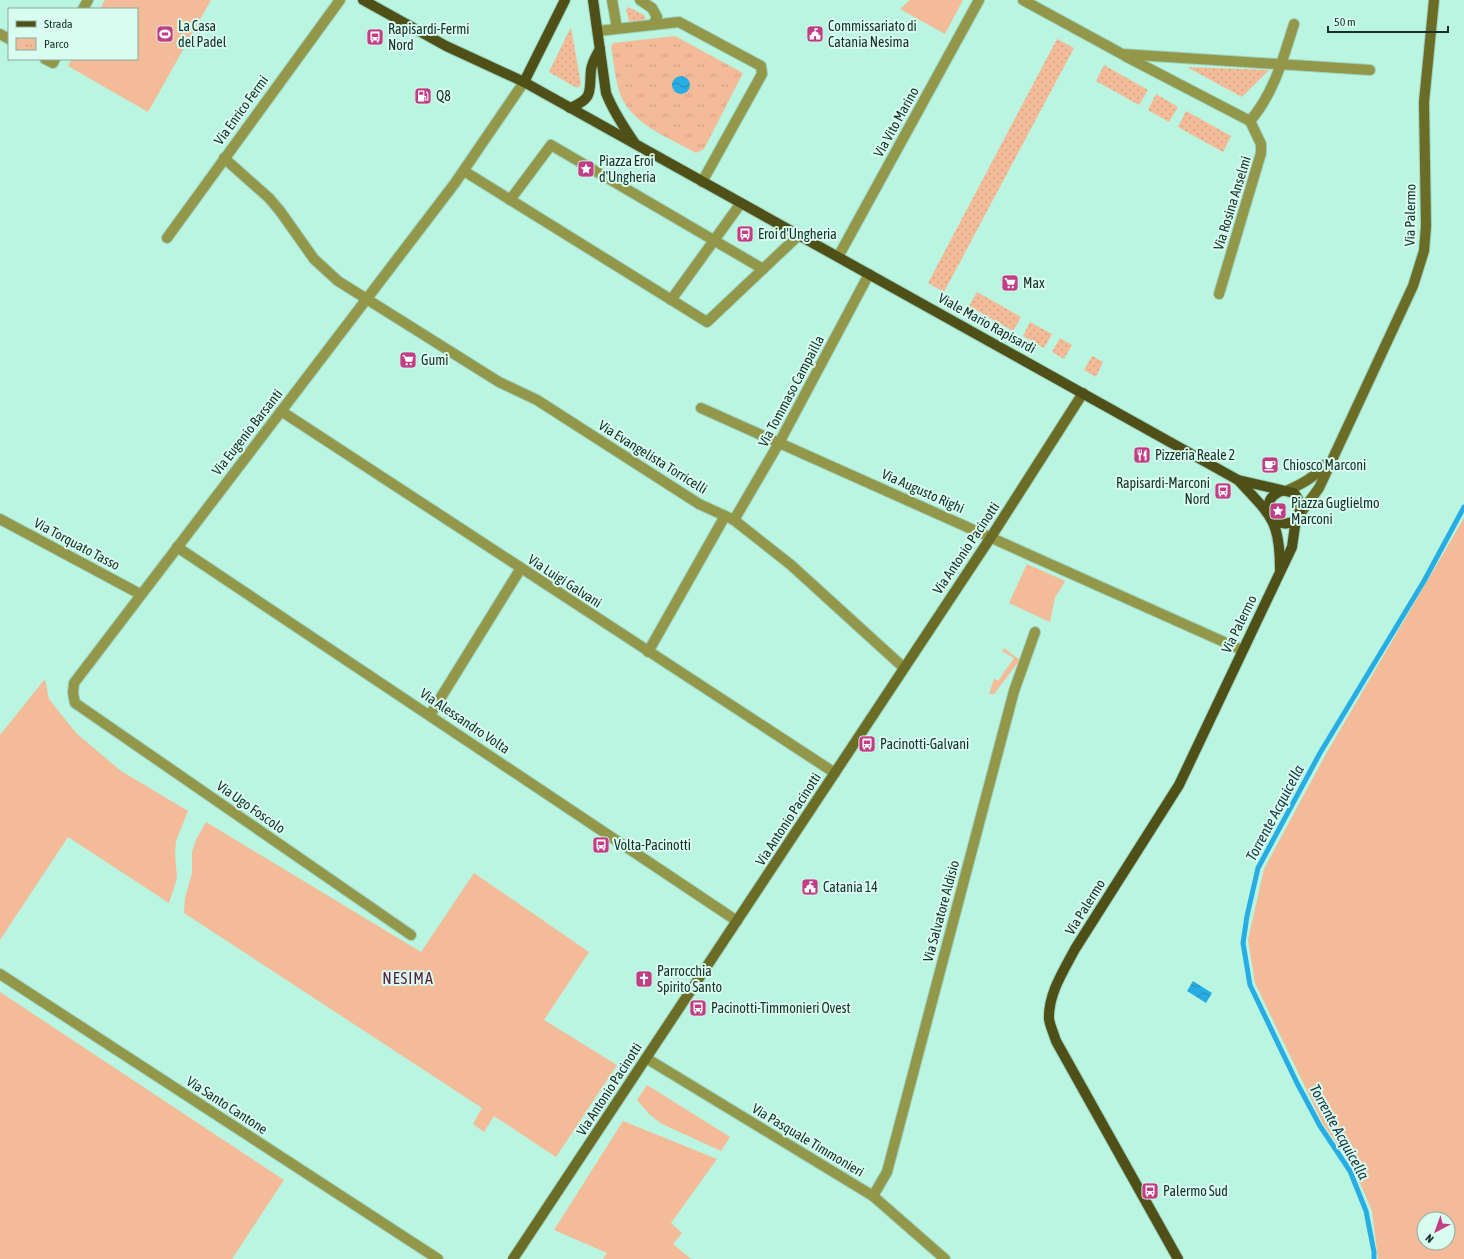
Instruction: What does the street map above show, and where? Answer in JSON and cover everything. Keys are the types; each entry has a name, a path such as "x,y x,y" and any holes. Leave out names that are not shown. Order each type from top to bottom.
{"main road":[{"name":"Viale Mario Rapisardi","path":"363,0 446,46 524,82 1238,480"},
{"path":"524,82 565,0"},
{"path":"593,0 606,92 611,106 637,145"},
{"name":"Via Palermo","path":"1178,1259 1056,1041 1049,1021 1050,1006 1061,977 1075,949 1179,785 1292,547 1298,517 1319,488 1413,286 1424,251 1426,226 1424,102 1434,0"},
{"path":"570,108 581,104 588,97 591,89 591,68 600,49"},
{"name":"Via Antonio Pacinotti","path":"513,1259 835,773 903,667 991,537 1083,393"},
{"path":"1280,571 1278,535 1268,507 1270,499 1274,494 1300,485 1312,478 1332,458"},
{"path":"1238,480 1294,493 1299,499 1301,506 1298,517 1284,524 1277,522 1238,480"}],"street":[{"name":"Via Enrico Fermi","path":"167,238 340,0"},
{"path":"640,0 652,8 657,17 653,25"},
{"name":"Via Vito Marino","path":"838,257 979,0"},
{"path":"1023,0 1250,121 1259,110 1273,87 1282,64 1294,24"},
{"path":"613,1 617,28"},
{"path":"598,31 679,22 761,66 762,74 702,182"},
{"path":"1122,54 1370,70"},
{"name":"Via Eugenio Barsanti","path":"75,703 73,693 74,683 140,594 281,412 464,171 524,82"},
{"name":"Via Rosina Anselmi","path":"1219,294 1261,153 1261,144 1250,121"},
{"path":"510,200 551,145 763,269"},
{"name":"Via Evangelista Torricelli","path":"224,158 272,202 314,259 338,281 499,382 537,400 699,504 734,520 791,565 903,667"},
{"path":"464,171 707,322 799,235"},
{"path":"671,300 741,203"},
{"name":"Via Tommaso Campailla","path":"734,520 779,443 869,274"},
{"name":"Via Augusto Righi","path":"701,408 1242,650"},
{"name":"Via Luigi Galvani","path":"281,412 835,773"},
{"path":"648,652 725,516"},
{"name":"Via Torquato Tasso","path":"0,519 140,594"},
{"name":"Via Alessandro Volta","path":"177,547 737,921"},
{"path":"430,715 521,568"},
{"name":"Via Salvatore Aldisio","path":"873,1196 887,1172 1014,691 1034,632"},
{"name":"Via Ugo Foscolo","path":"75,703 411,935"},
{"name":"Via Santo Cantone","path":"0,974 438,1259"},
{"name":"Via Pasquale Timmonieri","path":"646,1058 873,1196 945,1259"}],"green space":[{"name":"La Casa del Padel","path":"105,0 211,0 148,112 68,66 71,60 138,60 138,8 101,8"},
{"path":"910,0 963,0 945,34 900,9"},
{"path":"628,7 644,15 646,18 642,21 629,21 626,10"},
{"path":"571,27 581,85 577,88 549,72"},
{"path":"675,36 743,73 704,149 696,153 653,130 634,115 621,96 616,78 611,47 613,43"},
{"path":"1057,39 1074,48 944,292 928,283"},
{"path":"1104,65 1148,90 1139,105 1096,81"},
{"path":"1187,67 1269,70 1242,97"},
{"path":"1156,94 1178,107 1169,122 1148,110"},
{"path":"1186,111 1231,136 1223,152 1178,127"},
{"path":"977,292 1021,317 1013,331 969,306"},
{"path":"1030,322 1052,334 1044,348 1023,336"},
{"path":"1060,338 1072,345 1064,359 1052,352"},
{"path":"1092,356 1103,362 1096,377 1084,370"},
{"path":"1464,518 1464,1259 1378,1259 1372,1211 1353,1167 1323,1124 1255,983 1248,940 1264,869 1326,754"},
{"path":"1027,564 1065,581 1055,598 1050,622 1009,603"},
{"path":"1004,648 1020,660 994,694 989,694 994,679 998,681 1014,658 1002,651"},
{"path":"45,679 49,699 76,733 121,771 188,811 176,841 175,853 177,878 169,903 68,837 0,940 0,735"},
{"path":"206,822 421,952 474,873 589,952 544,1020 617,1065 556,1157 494,1116 484,1132 473,1124 482,1108 184,913 185,898 192,873 192,852 196,840"},
{"path":"0,992 284,1180 232,1259 0,1259"},
{"path":"647,1085 730,1137 721,1151 662,1124 650,1115 637,1100"},
{"path":"623,1121 717,1159 671,1223 682,1233 673,1244 691,1259 603,1259 607,1253 554,1230"}],"water":[{"path":"681,76 687,79 690,85 687,91 681,94 675,91 672,85 675,79"},
{"path":"1193,981 1212,993 1206,1003 1187,991"}],"waterway":[{"name":"Torrente Acquicella","path":"1374,1259 1366,1211 1350,1171 1320,1126 1297,1083 1250,985 1243,943 1247,916 1258,868 1320,753 1424,581 1464,507"}],"place":[{"name":"La Casa del Padel","path":"165,34"},
{"name":"Commissariato di Catania Nesima","path":"815,34"},
{"name":"Rapisardi-Fermi Nord","path":"375,37"},
{"name":"Q8","path":"423,96"},
{"name":"Piazza Eroi d'Ungheria","path":"586,169"},
{"name":"Eroi d'Ungheria","path":"745,234"},
{"name":"Max","path":"1010,283"},
{"name":"Gumì","path":"408,360"},
{"name":"Pizzeria Reale 2","path":"1142,455"},
{"name":"Chiosco Marconi","path":"1270,465"},
{"name":"Rapisardi-Marconi Nord","path":"1223,491"},
{"name":"Piazza Guglielmo Marconi","path":"1278,511"},
{"name":"Pacinotti-Galvani","path":"867,744"},
{"name":"Volta-Pacinotti","path":"601,845"},
{"name":"Catania 14","path":"810,887"},
{"name":"Parrocchia Spirito Santo","path":"644,979"},
{"name":"Pacinotti-Timmonieri Ovest","path":"698,1008"},
{"name":"Palermo Sud","path":"1150,1191"}],"district":[{"name":"NESIMA","path":"408,978"}]}
